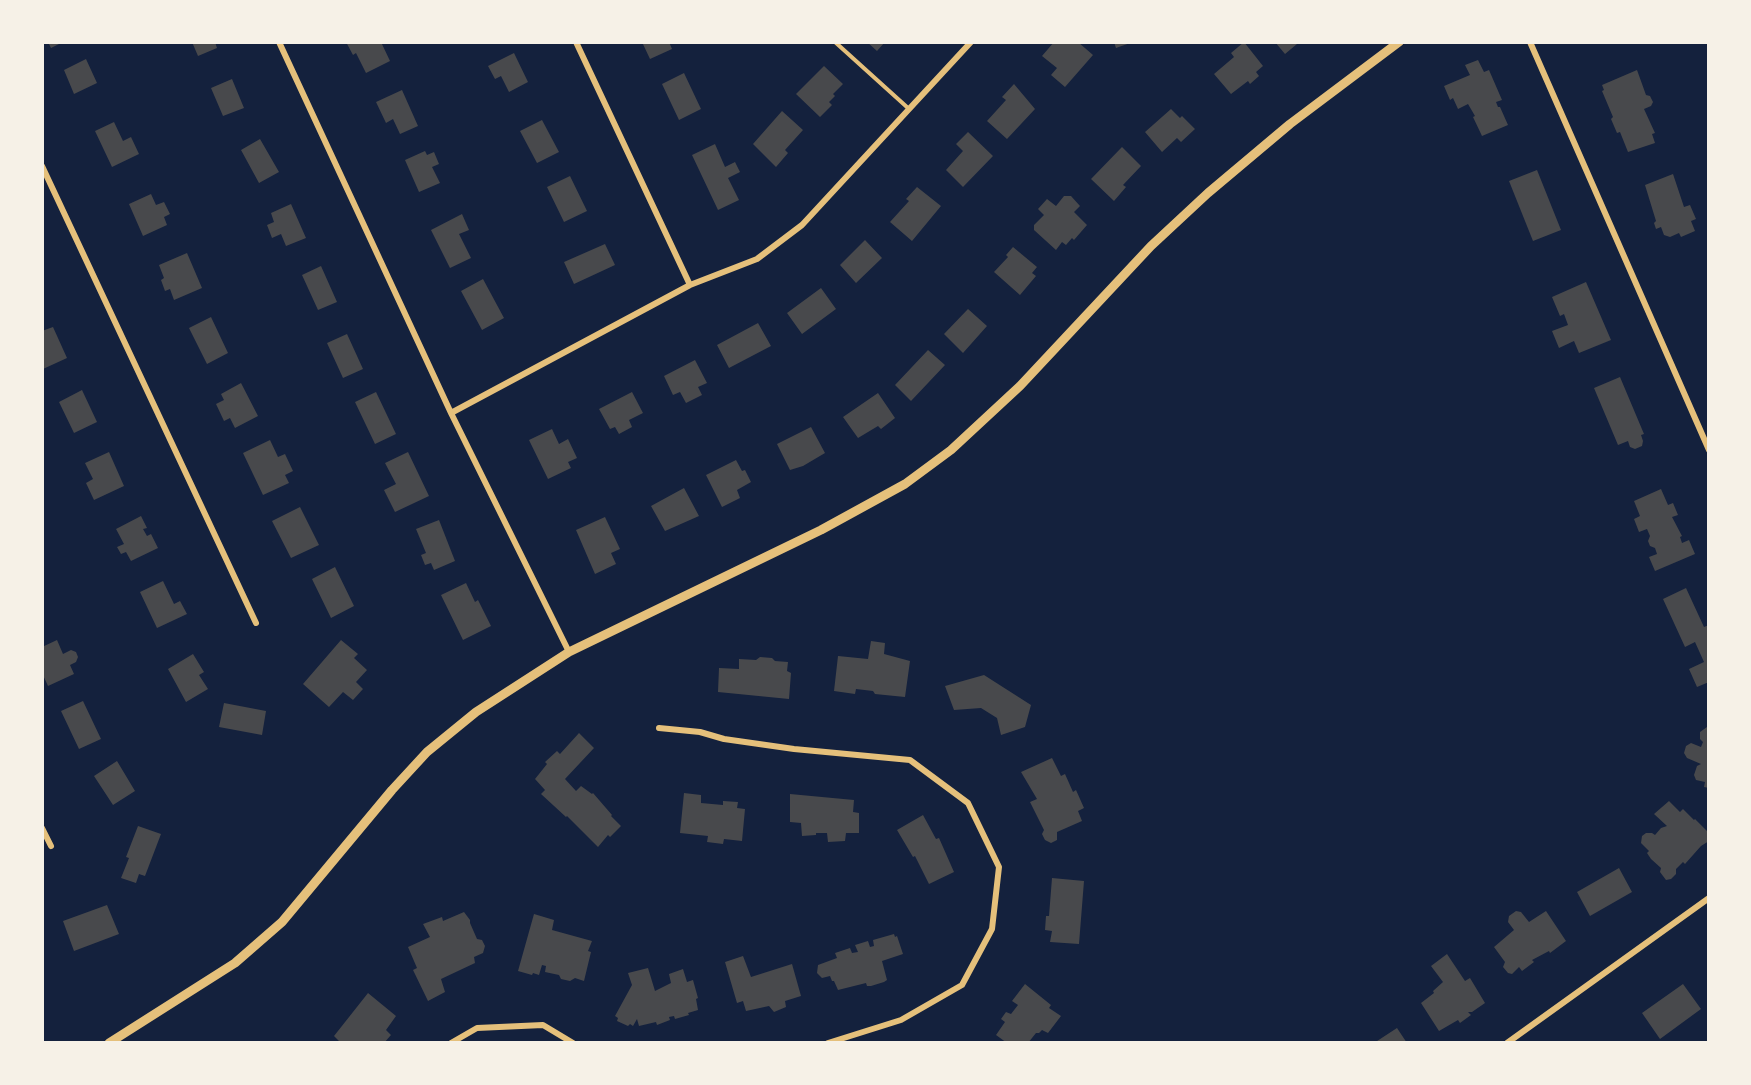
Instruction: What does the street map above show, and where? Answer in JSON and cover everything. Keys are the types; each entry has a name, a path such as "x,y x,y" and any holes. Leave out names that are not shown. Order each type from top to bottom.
{"street":[{"path":"279,42 451,413 569,652"},
{"path":"576,42 690,285"},
{"path":"451,413 690,285 757,259 802,225 971,42"},
{"path":"109,1043 235,963 282,922 392,790 427,752 476,712 569,652 821,530 905,484 951,450 1020,386 1151,246 1208,193 1290,124 1399,42"},
{"path":"1530,42 1709,450"},
{"path":"42,166 256,622"},
{"path":"659,728 700,732 724,739 794,749 910,760 968,803 999,867 992,929 962,985 901,1020 828,1043"},
{"path":"42,828 51,846"},
{"path":"1508,1043 1709,898"},
{"path":"451,1043 477,1028 543,1025 573,1043"}],"lane":[{"path":"835,42 908,108"}],"building":[{"path":"48,42 63,42 51,48"},
{"path":"192,42 215,42 217,48 198,56"},
{"path":"346,42 381,42 390,61 366,73 356,53 353,55"},
{"path":"642,42 669,42 672,49 650,59"},
{"path":"867,42 885,42 877,51"},
{"path":"1054,42 1078,42 1093,55 1065,87 1051,75 1057,68 1042,56"},
{"path":"1114,42 1133,42 1116,48"},
{"path":"1244,42 1263,66 1256,72 1259,76 1250,84 1248,81 1231,94 1214,74 1234,57 1231,53"},
{"path":"1275,42 1296,42 1297,44 1285,54"},
{"path":"514,53 528,82 509,92 501,76 495,79 488,66"},
{"path":"86,59 97,83 74,94 64,70"},
{"path":"1478,60 1484,72 1489,70 1502,100 1496,102 1508,125 1482,136 1468,104 1458,109 1453,98 1450,100 1444,86 1470,75 1465,65"},
{"path":"824,66 843,84 833,94 835,96 829,102 832,105 820,117 796,94"},
{"path":"1637,70 1646,95 1650,96 1653,102 1651,106 1644,109 1655,133 1652,134 1655,143 1628,152 1620,132 1617,133 1611,119 1613,117 1602,91 1604,90 1602,85"},
{"path":"684,73 701,109 679,120 662,84"},
{"path":"232,79 244,108 223,116 211,88"},
{"path":"1014,84 1035,109 1007,139 987,121 1006,100 1002,97"},
{"path":"402,90 418,126 400,134 393,119 386,123 376,102"},
{"path":"1171,109 1195,129 1181,142 1177,138 1162,152 1145,132"},
{"path":"782,111 803,130 785,150 788,153 776,167 753,144"},
{"path":"542,120 559,152 537,163 520,131"},
{"path":"114,122 123,141 131,137 139,154 112,167 95,131"},
{"path":"968,132 993,156 963,187 946,170 963,151 956,144"},
{"path":"260,139 279,172 259,183 241,150"},
{"path":"715,144 725,167 735,162 740,172 728,178 739,200 718,210 692,155"},
{"path":"1122,147 1141,166 1123,185 1126,187 1114,201 1091,179"},
{"path":"425,151 427,155 434,152 439,164 432,167 440,183 419,192 405,160"},
{"path":"1537,170 1561,230 1533,241 1509,181"},
{"path":"1673,174 1684,207 1690,205 1696,219 1691,221 1695,231 1681,237 1679,233 1670,237 1664,235 1661,227 1656,229 1654,223 1656,221 1645,185"},
{"path":"570,176 587,211 564,222 547,187"},
{"path":"917,187 941,206 912,241 890,222 909,201 906,199"},
{"path":"151,194 156,205 164,202 170,214 164,217 167,225 143,236 129,204"},
{"path":"1064,196 1071,196 1080,206 1074,212 1087,225 1074,240 1072,238 1066,245 1062,242 1056,250 1034,230 1034,225 1044,215 1038,209 1047,199 1056,206"},
{"path":"291,204 306,238 286,246 281,234 272,238 267,225 274,222 271,213"},
{"path":"462,214 469,230 459,234 471,258 450,268 431,230"},
{"path":"865,240 882,258 856,283 840,265"},
{"path":"605,244 615,265 574,284 564,262"},
{"path":"1013,247 1037,267 1032,273 1036,276 1020,295 994,272 1008,257 1006,255"},
{"path":"187,253 202,288 174,300 170,289 165,291 161,280 164,278 159,265"},
{"path":"321,266 337,302 318,310 302,275"},
{"path":"483,279 504,318 482,330 461,291"},
{"path":"1586,282 1611,340 1579,353 1574,341 1559,348 1552,331 1568,325 1564,314 1560,316 1552,297"},
{"path":"821,288 836,309 802,334 787,313"},
{"path":"968,309 987,326 963,353 944,334"},
{"path":"211,317 228,353 207,364 189,328"},
{"path":"758,323 771,346 729,368 717,345"},
{"path":"53,327 67,358 43,369 42,331"},
{"path":"347,334 363,369 343,378 327,343"},
{"path":"928,350 945,365 911,401 895,385"},
{"path":"695,360 707,383 698,387 702,395 686,403 680,392 673,395 664,376"},
{"path":"1620,377 1644,434 1641,435 1642,446 1635,449 1630,447 1628,441 1618,445 1594,388"},
{"path":"241,383 258,416 235,428 230,418 224,421 216,404 224,400 221,394"},
{"path":"82,390 97,422 74,433 59,402"},
{"path":"376,392 396,434 375,444 355,402"},
{"path":"632,392 643,413 629,420 632,427 619,434 615,427 610,429 599,409"},
{"path":"878,393 895,418 881,429 878,426 858,438 843,417"},
{"path":"811,427 825,453 803,466 790,470 777,444"},
{"path":"552,429 559,444 568,439 577,458 568,462 571,468 548,479 529,440"},
{"path":"270,440 278,457 285,454 293,471 285,475 289,483 263,495 243,453"},
{"path":"109,452 124,486 94,500 86,483 93,479 85,463"},
{"path":"408,452 429,496 395,512 384,490 396,484 385,463"},
{"path":"736,460 742,471 745,470 751,482 737,490 740,498 722,507 706,475"},
{"path":"684,488 699,516 665,531 651,506"},
{"path":"1661,489 1668,505 1673,503 1678,515 1672,517 1682,536 1680,537 1682,543 1689,540 1695,554 1655,571 1649,557 1657,554 1648,541 1650,536 1647,529 1639,532 1634,519 1640,516 1634,501"},
{"path":"300,507 319,545 291,558 272,521"},
{"path":"141,516 147,528 143,529 147,536 151,534 158,548 131,561 126,552 121,554 117,547 124,544 116,529"},
{"path":"605,517 620,549 611,553 616,564 595,574 576,530"},
{"path":"439,520 455,561 434,570 431,563 425,565 421,555 426,553 416,529"},
{"path":"335,567 354,606 331,618 312,579"},
{"path":"163,581 174,604 180,601 187,614 157,628 140,592"},
{"path":"466,583 475,602 478,600 491,626 463,640 441,595"},
{"path":"1686,588 1704,627 1709,625 1709,682 1697,687 1689,669 1704,662 1695,642 1685,647 1663,599"},
{"path":"57,640 63,654 71,650 76,652 78,657 76,662 70,665 74,674 48,686 42,673 42,647"},
{"path":"341,640 358,654 354,658 367,670 356,682 363,689 353,700 343,692 329,707 303,684"},
{"path":"871,641 885,643 884,654 910,661 905,697 875,694 873,691 856,689 855,694 834,691 838,656 868,659"},
{"path":"193,654 204,672 199,675 208,689 186,702 168,669"},
{"path":"760,657 788,662 787,671 791,673 789,699 718,692 719,668 739,669 739,659 756,660"},
{"path":"984,675 1031,705 1025,727 1001,735 997,718 981,708 954,710 945,686"},
{"path":"83,701 101,739 79,749 61,711"},
{"path":"224,703 266,711 262,735 219,727"},
{"path":"1709,728 1709,788 1704,787 1705,782 1696,780 1694,775 1697,766 1701,764 1687,758 1684,753 1686,746 1691,743 1701,747 1703,742 1700,739 1700,732"},
{"path":"579,733 594,748 565,779 576,791 581,786 593,793 621,826 610,837 608,835 598,847 541,794 545,790 535,779 547,764 545,762 557,751 560,754"},
{"path":"1052,758 1061,776 1065,774 1073,792 1076,790 1084,808 1078,811 1082,821 1057,832 1057,840 1051,843 1045,840 1042,834 1044,830 1030,802 1037,799 1021,772"},
{"path":"117,761 135,791 113,805 94,776"},
{"path":"684,793 701,795 701,803 723,805 723,801 738,802 737,808 745,809 742,841 724,839 723,844 707,842 708,836 680,833"},
{"path":"790,794 854,800 853,812 859,813 859,833 846,833 845,841 828,842 827,833 802,836 801,823 790,822"},
{"path":"1669,801 1680,812 1683,809 1709,833 1709,841 1701,846 1685,864 1683,862 1676,869 1676,874 1671,879 1666,880 1660,872 1661,868 1651,859 1647,853 1649,851 1641,843 1642,836 1646,833 1655,835 1661,828 1667,826 1654,814"},
{"path":"923,815 936,839 939,838 954,872 929,884 915,856 913,857 897,830"},
{"path":"138,826 161,834 145,876 139,874 136,883 121,878"},
{"path":"1619,868 1632,892 1590,916 1577,892"},
{"path":"1052,878 1084,881 1079,944 1050,942 1052,931 1045,930 1046,916 1049,916"},
{"path":"107,905 119,934 74,951 63,921"},
{"path":"1516,911 1521,912 1529,922 1546,911 1566,941 1550,953 1549,951 1532,960 1534,962 1522,971 1519,967 1512,974 1503,967 1505,962 1494,947 1514,930 1508,922 1509,916"},
{"path":"464,912 470,920 477,939 482,940 485,946 483,953 474,957 475,963 441,979 445,992 428,1001 413,970 417,968 408,947 430,937 423,924 442,917 443,921"},
{"path":"534,914 554,920 552,930 592,941 588,951 591,952 584,981 575,978 570,981 561,979 559,975 545,972 546,966 542,965 539,975 518,971"},
{"path":"894,934 895,937 897,936 903,954 882,961 887,980 884,982 871,986 867,986 866,983 838,990 830,976 822,978 817,973 818,965 837,958 835,953 850,948 852,953 858,952 855,945 868,941 870,947 874,946 873,940"},
{"path":"1447,954 1465,981 1470,978 1485,1003 1472,1012 1468,1012 1471,1015 1460,1023 1458,1020 1439,1031 1421,1003 1443,982 1431,966"},
{"path":"743,956 751,977 792,964 801,996 785,1001 786,1007 774,1012 769,1006 746,1011 743,1001 737,1003 725,962"},
{"path":"648,968 655,991 671,983 669,974 683,969 687,982 693,980 698,998 696,999 698,1010 675,1019 674,1016 669,1017 670,1020 657,1025 656,1022 639,1026 637,1019 633,1026 617,1021 618,1018 615,1016 632,985 628,973"},
{"path":"1025,984 1051,1005 1049,1008 1061,1016 1048,1033 1042,1030 1036,1033 1028,1043 1007,1043 996,1035 1005,1022 1001,1019 1006,1012 1011,1014 1018,1005 1012,1001"},
{"path":"1683,984 1701,1009 1660,1039 1642,1013"},
{"path":"368,993 396,1016 386,1030 391,1035 384,1043 341,1043 334,1036"},
{"path":"1397,1028 1407,1043 1374,1043"}]}
